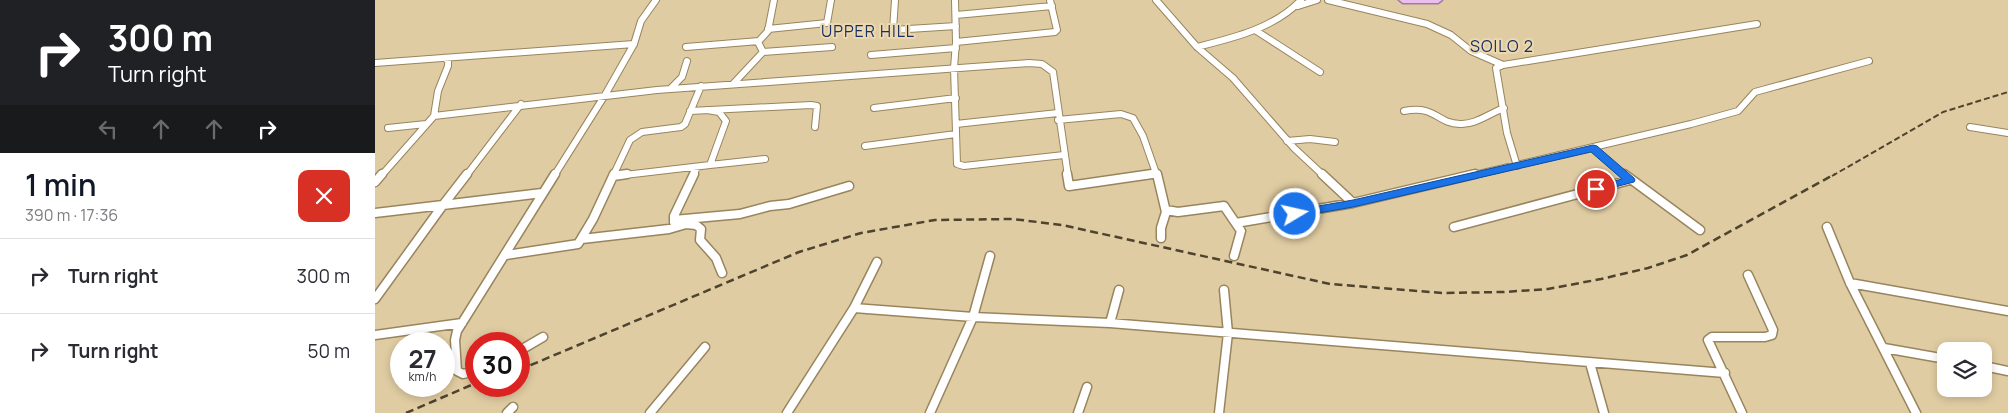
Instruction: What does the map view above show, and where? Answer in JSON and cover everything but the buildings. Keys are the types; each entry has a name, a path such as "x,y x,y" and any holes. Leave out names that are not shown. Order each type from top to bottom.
{"highway":[{"path":"1403,0 1438,0"}],"street":[{"path":"465,374 457,371 455,340 462,323 605,95 634,44 641,21 656,0"},
{"path":"686,48 759,41 769,29 774,0"},
{"path":"769,29 827,23 831,0"},
{"path":"895,0 893,30 956,26"},
{"path":"955,0 956,45 954,68 957,164 964,166 1063,155"},
{"path":"1156,0 1197,47 1233,78 1287,141 1353,203"},
{"path":"1295,7 1301,0"},
{"path":"1197,47 1255,30 1295,7 1317,0"},
{"path":"1328,0 1427,24 1451,35 1471,51 1503,65"},
{"path":"871,55 1055,32 1057,30 1051,3 956,16"},
{"path":"1517,166 1507,133 1504,108 1496,74 1497,68 1503,65 1757,24"},
{"path":"1255,30 1320,72"},
{"path":"1190,39 1212,43"},
{"path":"759,41 760,49 763,52"},
{"path":"375,63 634,44"},
{"path":"733,84 763,52 832,46"},
{"path":"375,182 434,116 440,86 448,66 448,61 445,58"},
{"path":"669,89 679,82 686,71 687,61"},
{"path":"1236,223 1353,203 1593,148 1738,111 1755,92 1869,61"},
{"path":"434,116 521,104 701,86 1036,63 1047,66 1053,72 1063,155 1069,186 1155,174"},
{"path":"506,255 575,245 582,239 633,137 647,131 681,127 685,124 701,86"},
{"path":"874,108 956,98"},
{"path":"375,299 443,205 521,104"},
{"path":"690,111 811,105 817,106 818,111 815,127"},
{"path":"1404,111 1427,108 1447,120 1460,124 1504,108"},
{"path":"707,110 718,112 726,120 711,165"},
{"path":"956,124 1121,114 1134,118 1145,137 1166,210 1160,228 1161,238"},
{"path":"388,128 427,124"},
{"path":"1969,128 2008,133"},
{"path":"865,146 956,134"},
{"path":"1287,141 1302,139 1335,142"},
{"path":"1593,148 1630,180 1700,230"},
{"path":"613,176 765,159"},
{"path":"676,223 697,167"},
{"path":"1454,227 1630,180"},
{"path":"582,239 740,214 770,206 789,204 849,186"},
{"path":"375,213 542,193"},
{"path":"1166,210 1178,212 1224,206 1241,234 1234,256"},
{"path":"676,223 690,224 701,229 700,240 717,258 723,273"},
{"path":"1827,228 1850,283 1916,413"},
{"path":"931,413 973,318 990,256"},
{"path":"787,413 853,308 877,262"},
{"path":"1742,413 1708,340 1712,337 1765,337 1772,335 1773,330 1748,274"},
{"path":"1850,283 2008,311"},
{"path":"1110,323 1119,290"},
{"path":"1219,413 1228,332 1224,290"},
{"path":"853,308 973,318 1110,323 1725,374"},
{"path":"375,335 462,323"},
{"path":"530,345 543,337"},
{"path":"650,413 705,347"},
{"path":"1884,348 1937,358"},
{"path":"1590,363 1604,413"},
{"path":"1992,368 2008,371"},
{"path":"1078,413 1087,387"}],"railway":[{"path":"1832,176 1943,112 2008,92"},
{"path":"530,365 799,252 861,233 935,220 1013,219 1062,225 1330,284 1442,293 1504,292 1548,289 1601,279 1648,268 1687,255 1835,174"},
{"path":"406,413 465,388"}],"district":[{"name":"UPPER HILL","path":"868,31"},
{"name":"SOILO 2","path":"1502,46"}],"route":[{"path":"1295,214 1353,203 1593,148 1630,180 1596,189"}]}
